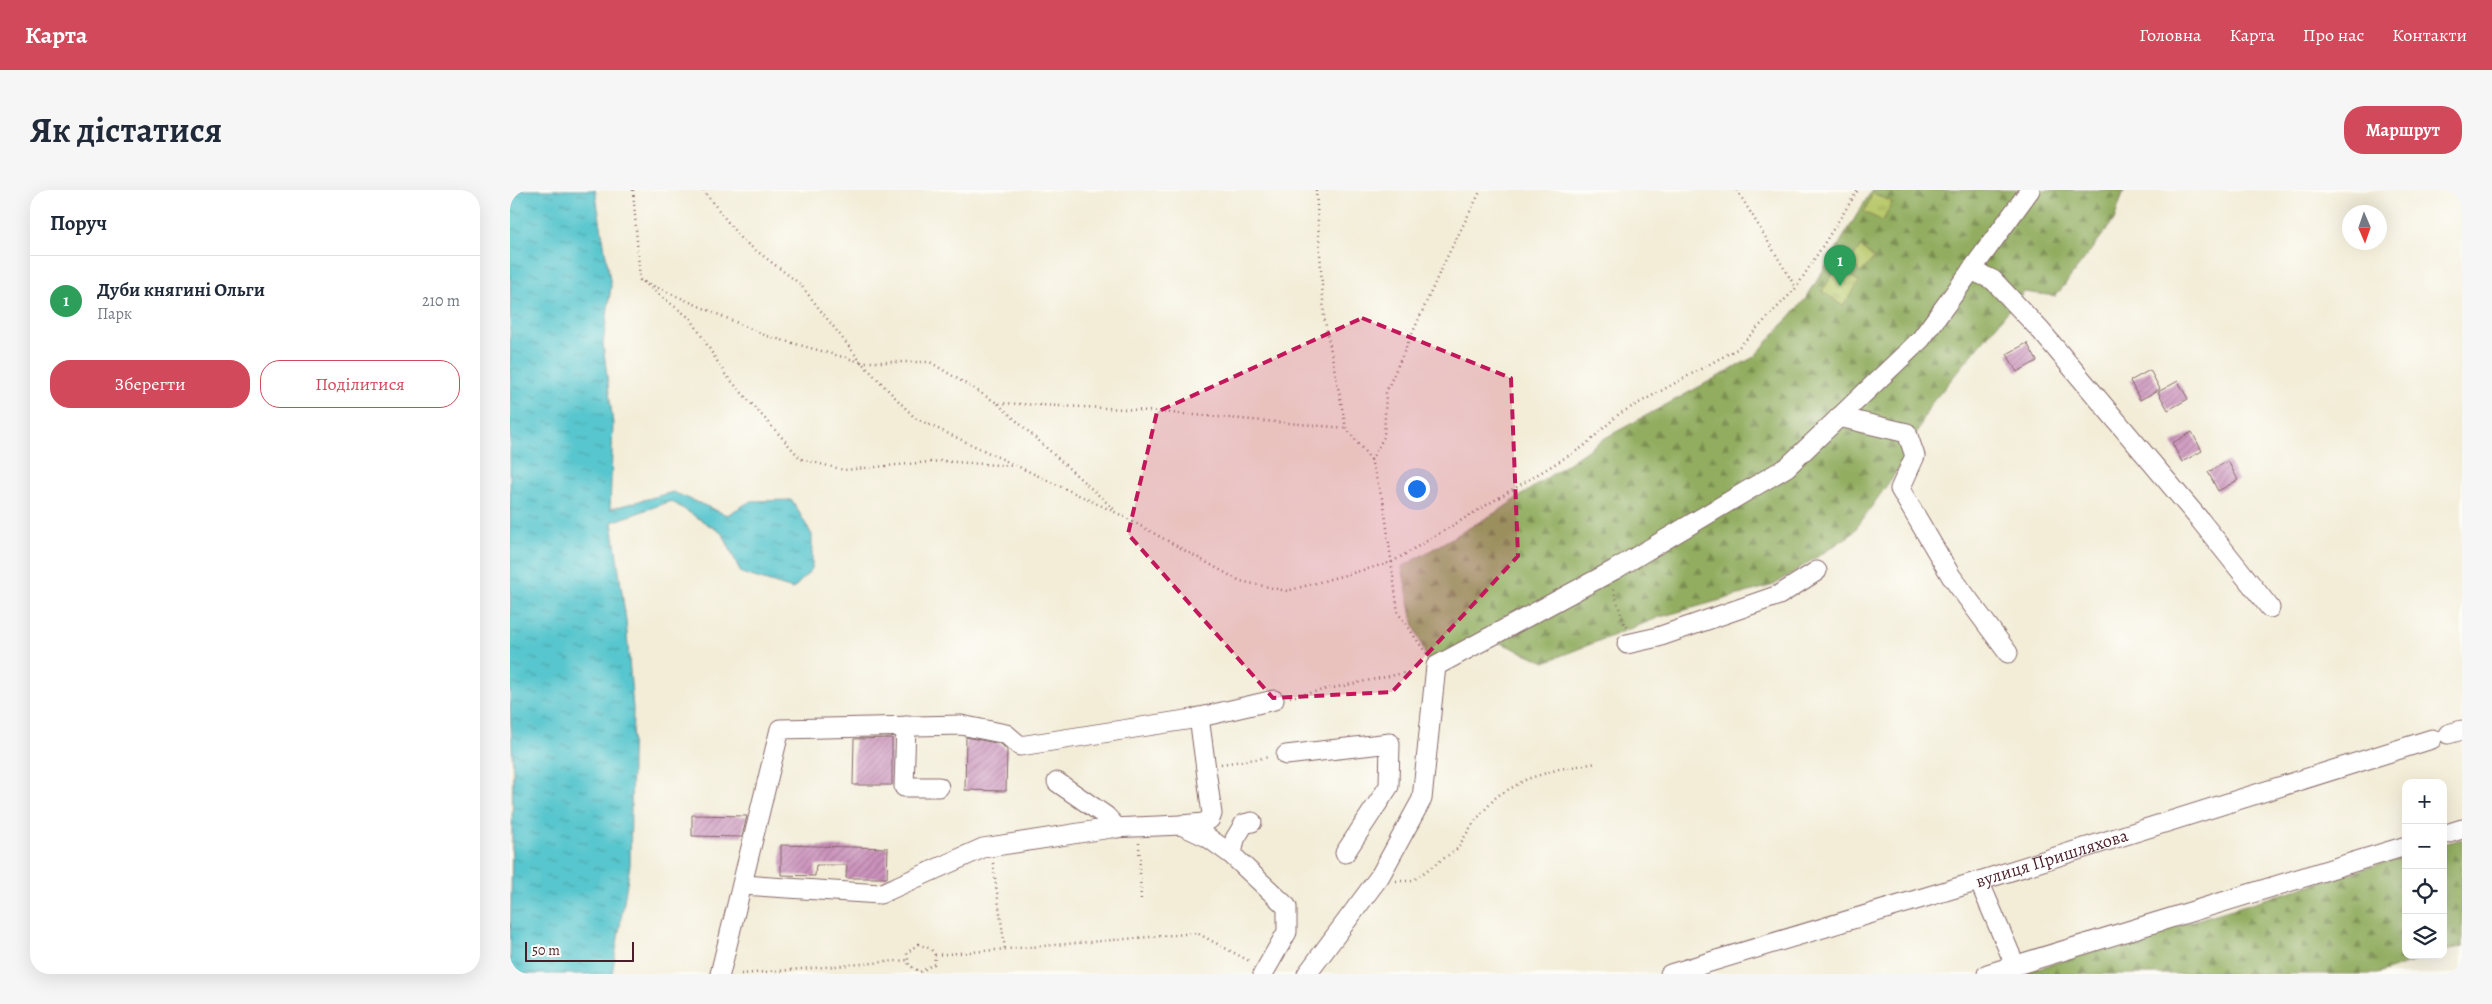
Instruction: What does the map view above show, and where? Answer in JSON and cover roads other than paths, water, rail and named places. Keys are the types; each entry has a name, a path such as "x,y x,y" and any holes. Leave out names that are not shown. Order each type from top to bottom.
{"street":[{"path":"1307,974 1380,876 1422,799 1436,666 1608,573 1787,467 1921,339 2030,190"},
{"path":"1971,270 1993,280 2041,331 2200,520 2270,608"},
{"path":"1840,417 1907,433 1915,456 1900,489 1951,576 2008,653"},
{"path":"1632,642 1658,637 1779,595 1817,571"},
{"path":"720,974 780,729 961,725 1006,734 1020,746 1199,717 1274,700"},
{"path":"742,885 880,894 983,848 1116,828 1204,823 1210,819 1212,814 1199,717"},
{"path":"906,726 904,787 939,787"},
{"name":"вулиця Пришляхова","path":"1670,974 1979,881 2447,734"},
{"path":"1286,755 1390,743 1389,786 1345,853"},
{"path":"1057,782 1106,816 1116,828"},
{"path":"1232,855 1235,839 1244,824 1252,822"},
{"path":"1181,825 1207,837 1232,855 1287,907 1287,932 1264,972"},
{"path":"2447,834 2462,829"},
{"path":"1987,974 2402,847"},
{"path":"1979,881 2015,965"}],"water":[{"path":"510,190 595,190 611,286 603,344 613,424 610,509 673,492 727,515 751,501 792,500 812,535 812,569 793,589 741,573 723,534 671,501 612,522 626,621 633,709 630,865 612,974 510,974 513,771 510,703"}],"place":[{"name":"Дуби княгині Ольги","path":"1840,286"}]}
